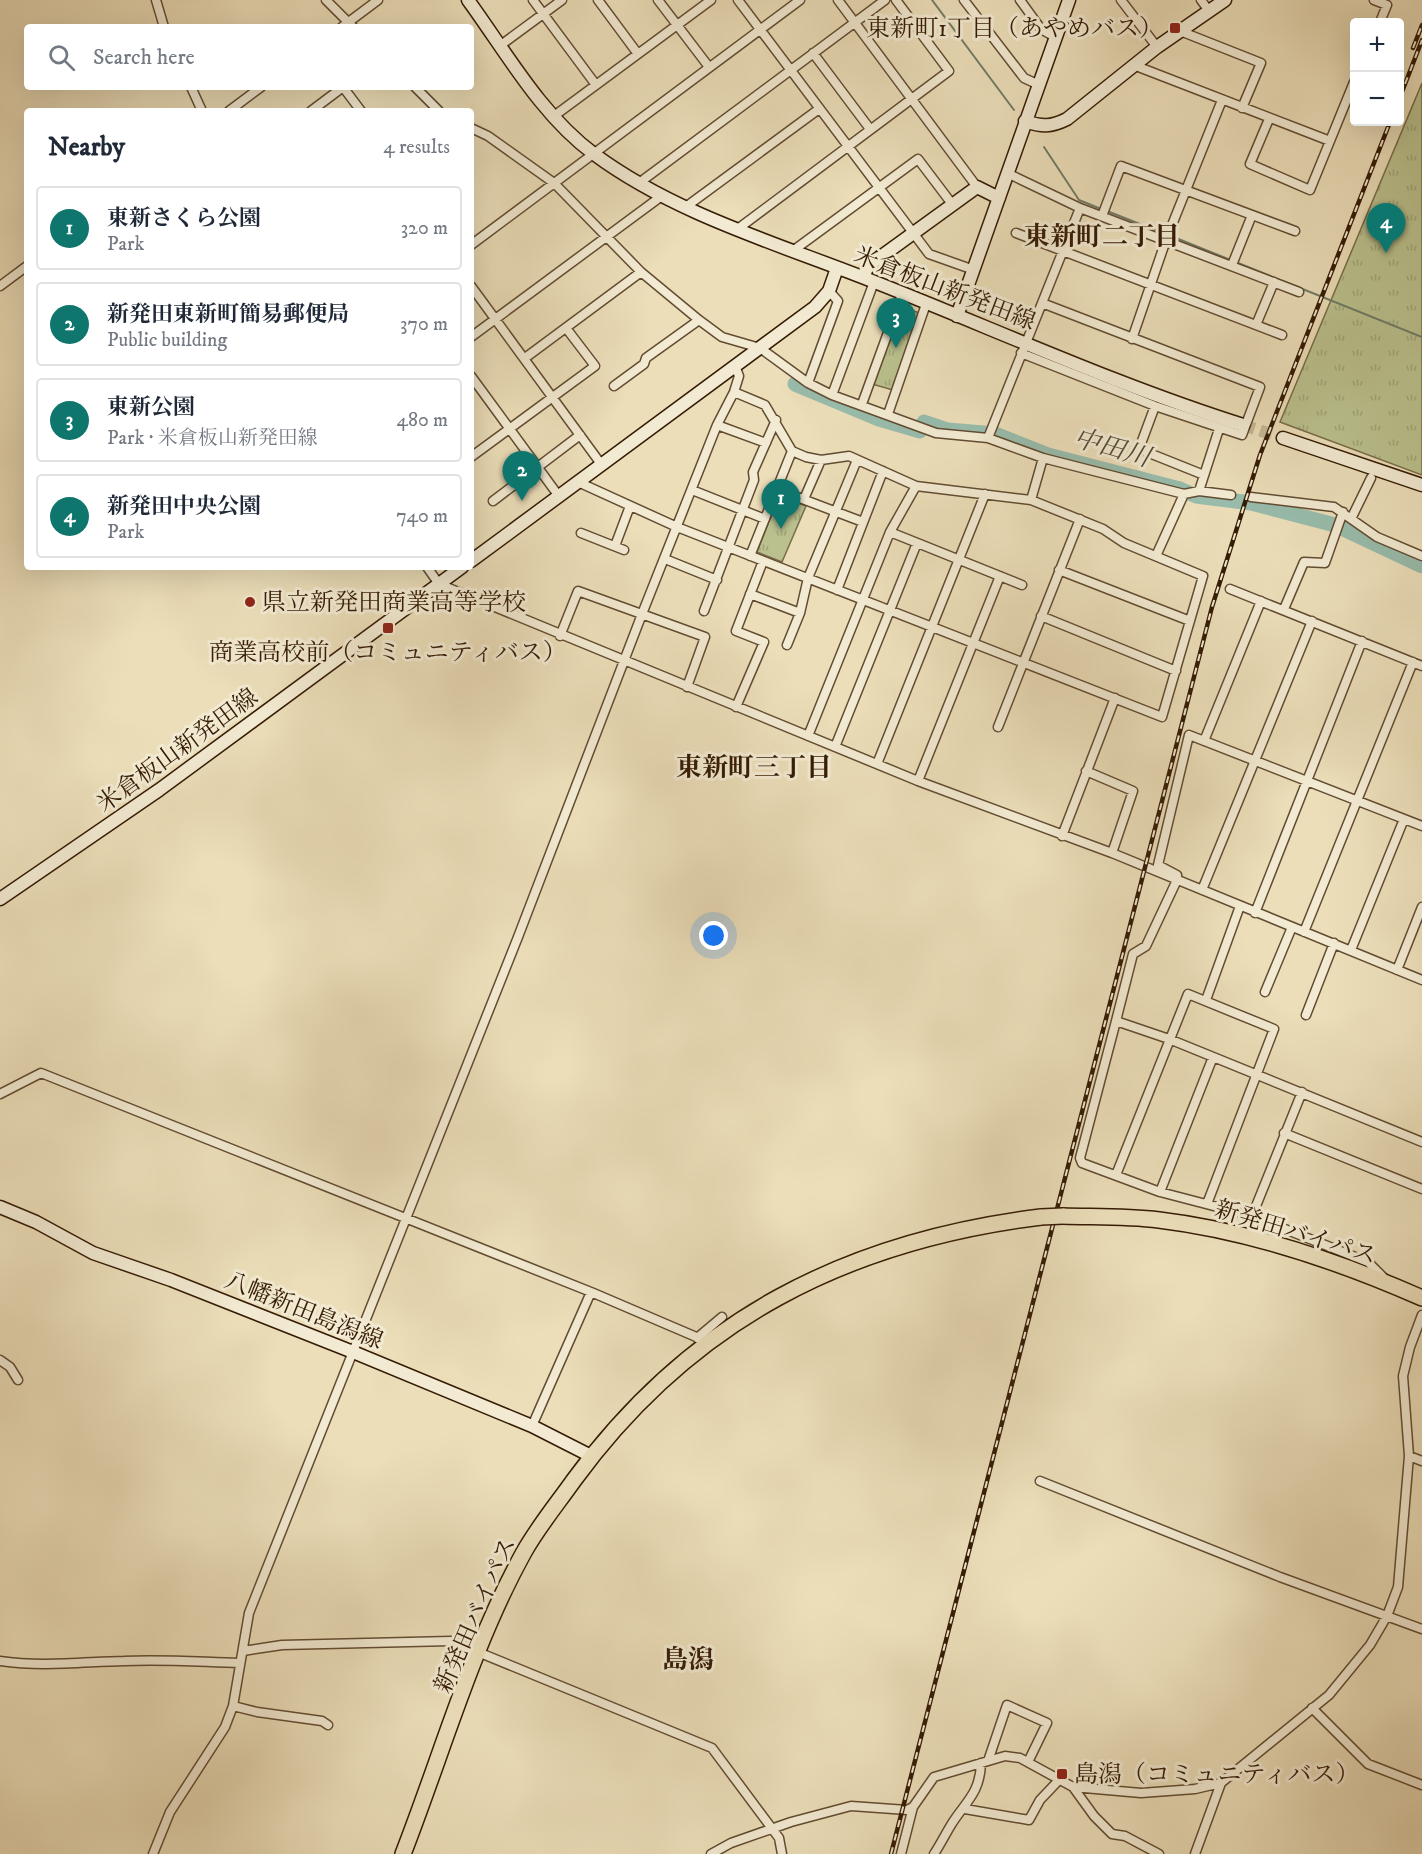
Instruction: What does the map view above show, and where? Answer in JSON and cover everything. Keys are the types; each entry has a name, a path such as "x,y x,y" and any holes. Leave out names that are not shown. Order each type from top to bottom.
{"highway":[{"name":"新発田バイパス","path":"403,1854 479,1653 525,1551 591,1456 647,1393 702,1340 779,1296 869,1256 940,1234 1041,1217 1063,1216 1158,1220 1243,1235 1308,1254 1422,1298"}],"main road":[{"path":"468,0 554,116 594,154 639,183 663,195 837,268"},
{"path":"957,316 1037,84 1069,0"},
{"path":"1025,121 1042,127 1055,125 1067,119 1157,47 1225,0"},
{"path":"868,280 868,266 977,186 999,198"},
{"name":"米倉板山新発田線","path":"474,559 815,307 829,291 837,268 957,316 1023,347 1243,425"},
{"path":"1283,438 1422,485"},
{"name":"米倉板山新発田線","path":"0,899 150,796 458,570"},
{"name":"八幡新田島潟線","path":"0,1207 36,1222 93,1253 171,1280 352,1352 532,1426 591,1456"}],"street":[{"path":"156,0 163,24"},
{"path":"326,0 347,24"},
{"path":"349,24 378,0"},
{"path":"533,0 596,84"},
{"path":"501,45 562,0"},
{"path":"598,0 638,54"},
{"path":"658,0 709,67"},
{"path":"554,116 711,0"},
{"path":"738,0 929,254 974,270"},
{"path":"474,243 800,0"},
{"path":"838,0 977,186"},
{"path":"639,183 885,0"},
{"path":"739,228 949,71 896,0"},
{"path":"964,0 1024,78 1037,84"},
{"path":"1020,0 1041,29 1055,38"},
{"path":"1201,0 1209,11"},
{"path":"1374,0 1387,5 1382,18"},
{"path":"1123,1 1157,47"},
{"path":"1180,31 1261,63 1242,108"},
{"path":"813,53 870,129"},
{"path":"1136,66 1330,141"},
{"path":"192,90 201,108"},
{"path":"235,108 257,90"},
{"path":"315,108 339,90"},
{"path":"345,90 359,108"},
{"path":"418,90 436,108"},
{"path":"1269,119 1250,164 1311,190 1350,92"},
{"path":"1132,339 1166,240 1222,100"},
{"path":"687,206 819,109"},
{"path":"474,129 488,136 554,183 605,238 641,272 699,320 722,337 760,348 808,382 832,395 862,404 936,433 988,438 1043,458 1184,495 1199,491 1231,495"},
{"path":"794,250 918,159 952,204"},
{"path":"1102,216 1121,166 1295,231"},
{"path":"1007,173 1080,208 1299,292"},
{"path":"474,335 663,195"},
{"path":"988,438 1080,208"},
{"path":"1232,265 1252,215"},
{"path":"1016,233 1282,335"},
{"path":"0,286 24,268"},
{"path":"525,358 641,272"},
{"path":"832,395 868,280"},
{"path":"1256,325 1274,282"},
{"path":"474,290 601,464"},
{"path":"808,382 838,301 829,291"},
{"path":"862,404 902,294"},
{"path":"1023,347 1155,406 1242,435 1260,387 1042,303"},
{"path":"888,414 926,304"},
{"path":"614,386 644,364 646,358 699,320"},
{"path":"474,455 595,366 566,328"},
{"path":"153,1854 171,1812 192,1775 215,1745 233,1706 249,1613 518,937 717,425 734,392 739,376 735,366"},
{"path":"474,380 558,495"},
{"path":"578,482 677,527 1162,717 1203,576 1124,543 1103,529 1031,500 916,486 849,456 821,460 792,451 776,420 765,405 734,392"},
{"path":"1155,406 1139,449 1204,475"},
{"path":"705,611 754,480 753,472 776,420"},
{"path":"717,425 766,443"},
{"path":"1199,491 1219,429"},
{"path":"493,501 580,435"},
{"path":"750,555 792,451"},
{"path":"1031,500 1043,458"},
{"path":"804,499 821,460"},
{"path":"787,645 800,613 808,578 858,460"},
{"path":"837,590 883,471"},
{"path":"1352,517 1371,478"},
{"path":"808,736 890,532 916,486"},
{"path":"776,489 863,522"},
{"path":"692,490 765,519"},
{"path":"877,764 986,494"},
{"path":"1156,556 1184,495"},
{"path":"1251,496 1334,507 1352,517 1377,537 1422,556"},
{"path":"615,546 630,506"},
{"path":"1284,609 1304,562 1325,563 1343,512"},
{"path":"998,727 1080,519"},
{"path":"890,532 1022,585"},
{"path":"581,533 624,550"},
{"path":"835,747 917,543"},
{"path":"665,559 717,580"},
{"path":"736,707 764,642 736,631 763,561"},
{"path":"429,570 440,584 560,636 918,781 1112,853 1422,980"},
{"path":"1059,570 1190,621"},
{"path":"918,781 975,644 1000,576"},
{"path":"1230,589 1422,666"},
{"path":"560,636 578,591 705,637 687,687"},
{"path":"750,594 800,613"},
{"path":"1204,741 1261,601"},
{"path":"1041,616 1176,671"},
{"path":"1202,890 1312,621"},
{"path":"1255,913 1362,641"},
{"path":"1304,932 1355,800 1413,662"},
{"path":"1062,836 1115,698"},
{"path":"1388,1283 1368,1262 1252,1216 1160,1192 1082,1163 1080,1158 1133,954 1146,946 1177,880 1177,875 1158,865 1189,735 1422,826"},
{"path":"1086,771 1133,791 1112,853"},
{"path":"1351,950 1404,819"},
{"path":"1206,1000 1240,906"},
{"path":"1397,970 1422,907"},
{"path":"1265,993 1292,927"},
{"path":"1306,1015 1334,943"},
{"path":"1116,1175 1188,994 1274,1029 1258,1076 1207,1204"},
{"path":"1116,1021 1169,1038 1422,1142"},
{"path":"1160,1192 1213,1057"},
{"path":"0,1094 41,1073 591,1292 702,1340 722,1317"},
{"path":"1252,1216 1302,1092"},
{"path":"1284,1133 1422,1189"},
{"path":"532,1426 591,1292"},
{"path":"901,1854 913,1807 934,1777 1005,1756 1020,1758 1073,1787 1141,1793 1195,1789 1221,1783 1329,1695 1357,1664 1387,1616 1398,1587 1409,1456 1403,1376 1410,1347 1422,1315"},
{"path":"0,1360 10,1367 18,1380"},
{"path":"1409,1456 1422,1461"},
{"path":"1041,1481 1280,1577 1422,1629"},
{"path":"243,1651 282,1645 416,1640 451,1641 712,1748 773,1828 779,1838 782,1854"},
{"path":"0,1660 18,1664 87,1664 123,1661 239,1663"},
{"path":"934,1854 952,1823 965,1809 981,1778 1007,1705 1047,1723 1028,1762"},
{"path":"233,1706 257,1713 322,1721 328,1725"},
{"path":"1312,1708 1368,1764 1422,1785"},
{"path":"965,1809 1029,1820 1040,1800 1059,1780"},
{"path":"1196,1854 1221,1783"},
{"path":"1073,1787 1094,1816 1112,1834 1125,1836 1159,1854"},
{"path":"711,1854 731,1843 773,1828 851,1806 907,1810 913,1807"}],"green space":[{"path":"1422,83 1422,475 1280,422"},
{"path":"901,306 919,313 893,390 872,384"},
{"path":"779,496 806,506 782,562 757,552"}],"waterway":[{"path":"932,0 1014,110"},
{"path":"1044,147 1079,200 1101,209"},
{"path":"1107,211 1165,234"},
{"path":"1171,236 1422,337"},
{"name":"中田川","path":"795,384 879,419 920,431 924,422 948,430 995,434 1048,455 1180,489 1196,496 1251,503 1335,525 1422,566"}],"tunnel":[{"path":"1243,425 1283,438"}],"railway":[{"path":"1413,48 1422,25"},
{"path":"1404,87 1422,40"},
{"path":"891,1854 1212,607 1260,455 1388,126"}],"place":[{"name":"東新町1丁目（あやめバス）","path":"1175,28"},
{"name":"新発田中央公園","path":"1386,253"},
{"name":"東新公園","path":"896,348"},
{"name":"新発田東新町簡易郵便局","path":"522,501"},
{"name":"東新さくら公園","path":"781,529"},
{"name":"県立新発田商業高等学校","path":"250,602"},
{"name":"商業高校前（コミュニティバス）","path":"388,628"},
{"name":"島潟（コミュニティバス）","path":"1062,1774"}],"district":[{"name":"東新町二丁目","path":"1102,236"},
{"name":"東新町三丁目","path":"754,767"},
{"name":"島潟","path":"688,1659"}]}
